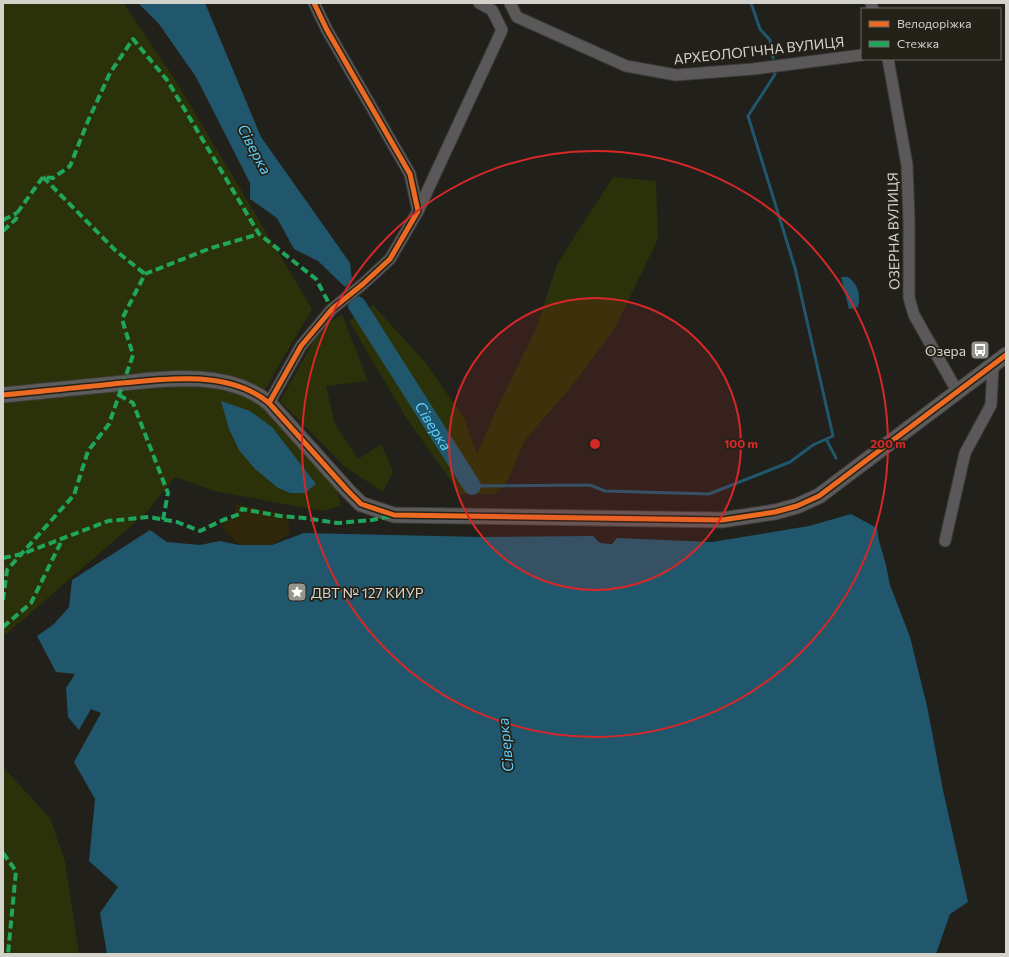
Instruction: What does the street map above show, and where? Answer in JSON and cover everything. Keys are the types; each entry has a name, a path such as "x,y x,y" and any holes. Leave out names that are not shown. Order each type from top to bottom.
{"street":[{"path":"314,3 327,30 410,174 418,211"},
{"path":"269,403 301,346 332,309 363,284 390,259 418,211 502,30 492,10 479,3"},
{"name":"АРХЕОЛОГІЧНА ВУЛИЦЯ","path":"510,3 517,17 626,66 676,75 754,68 861,54"},
{"name":"ОЗЕРНА ВУЛИЦЯ","path":"888,60 907,165 909,298 914,315 957,391"},
{"path":"3,395 173,378 204,379 237,385 261,397 269,403 348,492 361,504 394,515 722,520 775,512 797,506 819,496 1006,355"},
{"path":"945,541 965,453 990,405 993,366"}],"green space":[{"path":"3,3 123,3 174,78 312,309 259,400 336,487 341,506 322,511 214,491 175,477 147,512 3,637","holes":["238,407 250,411 290,493 278,488 255,469"]},
{"path":"613,177 656,181 658,239 614,330 570,388 525,440 507,482 495,494 460,494 405,416 349,321 373,305 426,363 464,418 477,454 497,408 537,327 557,264"},
{"path":"342,314 368,381 326,386 335,424 358,459 381,444 393,472 383,492 345,467 280,401 321,328"},
{"path":"3,767 50,818 65,861 79,954 3,954"}],"sand":[{"path":"236,504 285,514 289,524 289,534 272,545 239,545 220,525 234,517"}],"water":[{"path":"138,3 205,3 261,137 350,263 352,280 345,287 318,261 294,249 277,218 250,199 250,183 196,77 159,24"},
{"path":"841,277 848,277 856,286 859,294 858,307 849,309"},
{"path":"221,401 250,411 272,427 316,484 305,493 290,493 278,488 255,469 239,450 229,429"},
{"path":"851,514 877,528 890,585 910,637 927,706 943,790 968,902 950,914 936,954 107,954 100,913 118,887 89,861 95,799 74,762 101,713 91,709 79,730 68,717 66,688 75,674 56,672 37,636 54,624 69,607 72,580 150,530 167,542 200,545 220,541 239,545 272,545 304,533 481,537 593,536 600,543 612,544 617,538 712,542 809,526","holes":["294,585 301,587 302,595 299,599 292,597 291,588"]}],"waterway":[{"path":"751,3 760,29 770,40 773,58"},
{"path":"472,486 590,485 605,491 709,494 790,462 813,445 833,436 795,268 748,116 775,74"},
{"name":"Сіверка","path":"357,305 472,486"},
{"path":"826,439 836,458"}],"marked path":[{"path":"3,231 16,219 17,213 43,177 53,178 70,166 88,121 110,73 133,39 167,80 259,234 316,279 332,309"},
{"path":"43,177 116,251 145,274"},
{"path":"3,220 17,213"},
{"path":"3,600 7,570 74,495 88,451 109,424 133,355 122,319 145,274 211,248 259,234"},
{"path":"119,395 133,403 168,493 163,520"},
{"path":"3,558 22,554 108,521 149,517 177,522 200,531 240,514 242,509 280,516 338,523 372,520 391,516"},
{"path":"3,627 31,603 63,538"},
{"path":"3,853 16,871 8,954"}],"cycle path":[{"path":"269,403 301,346 332,309 363,284 390,259 418,211 410,174 327,30 314,3"},
{"path":"3,395 167,379 211,380 232,384 252,392 269,403 361,504 394,515 722,520 775,512 797,506 819,496 1006,355"}],"place":[{"name":"Озера","path":"980,350"},
{"name":"ДВТ № 127 КИУР","path":"297,592"}]}
